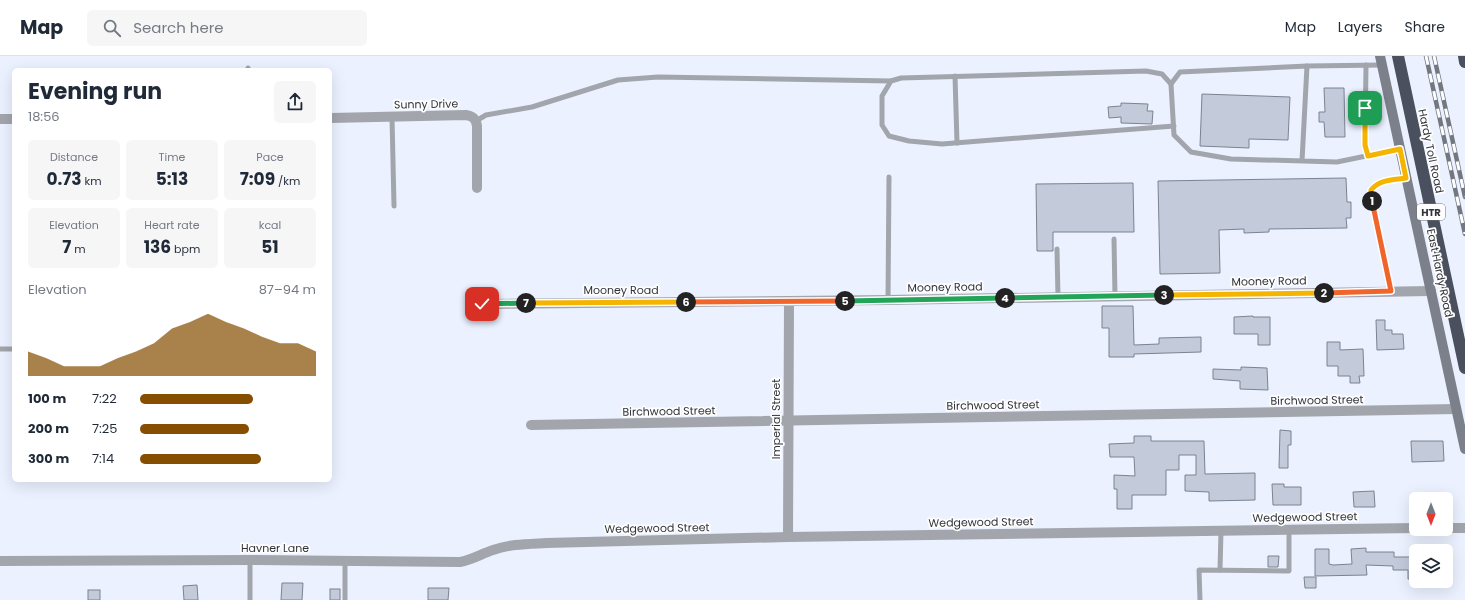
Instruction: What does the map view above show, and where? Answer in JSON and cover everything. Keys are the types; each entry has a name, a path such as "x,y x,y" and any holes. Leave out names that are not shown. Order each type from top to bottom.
{"highway":[{"name":"Hardy Toll Road","path":"1398,56 1465,368"},
{"path":"1464,56 1465,62"}],"main road":[{"name":"East Hardy Road","path":"1381,60 1465,449"}],"street":[{"name":"Sunny Drive","path":"332,118 468,116 473,117 476,121"},
{"path":"0,119 12,119"},
{"path":"476,121 477,188"},
{"name":"Mooney Road","path":"482,304 888,300 1432,291"},
{"name":"Imperial Street","path":"788,537 789,301"},
{"name":"Birchwood Street","path":"531,425 1456,409"},
{"name":"Wedgewood Street","path":"546,543 788,537 1409,528"},
{"path":"1453,528 1465,528"},
{"name":"Havner Lane","path":"0,561 345,560 460,562 471,561 492,550 512,545 546,543"}],"lane":[{"path":"1171,84 1180,72 1307,66 1366,66 1381,60"},
{"path":"1302,161 1307,66"},
{"path":"1366,66 1365,145 1368,156"},
{"path":"476,121 486,115 532,107 618,80 658,77 891,81 901,78 1146,71 1162,74 1171,84 1174,135 1190,152 1231,159 1337,162 1400,149"},
{"path":"955,76 957,143"},
{"path":"891,81 882,96 882,125 889,136 909,142 942,144 1174,126"},
{"path":"392,117 394,206"},
{"path":"888,300 889,177"},
{"path":"1391,291 1371,190 1375,185 1381,182 1406,178"},
{"path":"1114,239 1115,296"},
{"path":"1057,249 1058,297"},
{"path":"0,349 12,349"},
{"path":"1200,600 1199,570 1289,571 1289,529"},
{"path":"1220,570 1221,530"},
{"path":"250,560 250,600"},
{"path":"345,560 345,600"}],"building":[{"path":"1324,88 1344,88 1345,137 1325,137 1324,122 1319,122 1319,112 1325,112"},
{"path":"1202,94 1290,97 1288,140 1249,139 1249,148 1200,146"},
{"path":"1121,103 1148,104 1147,111 1153,111 1152,124 1121,123 1121,117 1109,118 1108,107 1121,106"},
{"path":"1346,178 1347,202 1351,202 1351,218 1346,218 1347,228 1269,229 1269,232 1244,233 1244,229 1219,230 1220,273 1160,274 1158,181"},
{"path":"1133,183 1134,232 1053,232 1053,251 1037,251 1036,184"},
{"path":"1102,306 1133,306 1134,345 1159,344 1159,338 1201,337 1201,352 1134,354 1134,357 1109,357 1109,328 1102,328"},
{"path":"1234,317 1270,317 1270,345 1258,345 1258,334 1234,334"},
{"path":"1376,320 1385,320 1385,330 1392,330 1392,334 1403,334 1404,349 1377,350"},
{"path":"1327,342 1340,342 1340,350 1363,349 1364,376 1359,376 1360,383 1350,383 1350,376 1338,376 1338,366 1327,366"},
{"path":"1241,367 1267,368 1268,390 1240,389 1240,381 1213,379 1213,369 1241,370"},
{"path":"1280,430 1291,431 1291,445 1288,445 1288,468 1279,468"},
{"path":"1134,436 1151,436 1151,441 1204,441 1205,474 1255,473 1255,500 1209,501 1209,492 1185,491 1185,475 1196,475 1196,455 1179,455 1179,470 1166,470 1166,495 1132,495 1132,509 1117,509 1117,489 1114,489 1114,475 1135,476 1134,457 1110,457 1109,444 1134,443"},
{"path":"1411,441 1443,441 1444,461 1412,462"},
{"path":"1272,484 1284,484 1284,487 1301,487 1301,505 1273,505"},
{"path":"1374,491 1375,507 1354,507 1353,492"},
{"path":"1366,548 1366,552 1394,552 1394,557 1409,557 1409,579 1408,570 1393,570 1393,566 1366,565 1367,575 1315,576 1315,549 1329,549 1329,564 1333,565 1352,564 1351,549"},
{"path":"1268,556 1279,556 1278,567 1268,567"},
{"path":"1304,577 1316,577 1316,588 1305,588"},
{"path":"282,583 303,583 302,600 281,600"},
{"path":"197,585 198,600 184,600 183,586"},
{"path":"428,588 449,588 448,600 428,600"},
{"path":"330,589 340,589 340,600 330,600"},
{"path":"88,590 100,590 100,600 88,600"}],"railway":[{"path":"1426,56 1465,234"},
{"path":"1434,56 1465,197"}],"route":[{"path":"482,304 888,300 1391,291 1371,190 1375,185 1381,182 1406,178 1400,149 1368,156 1365,145 1365,108"}]}
